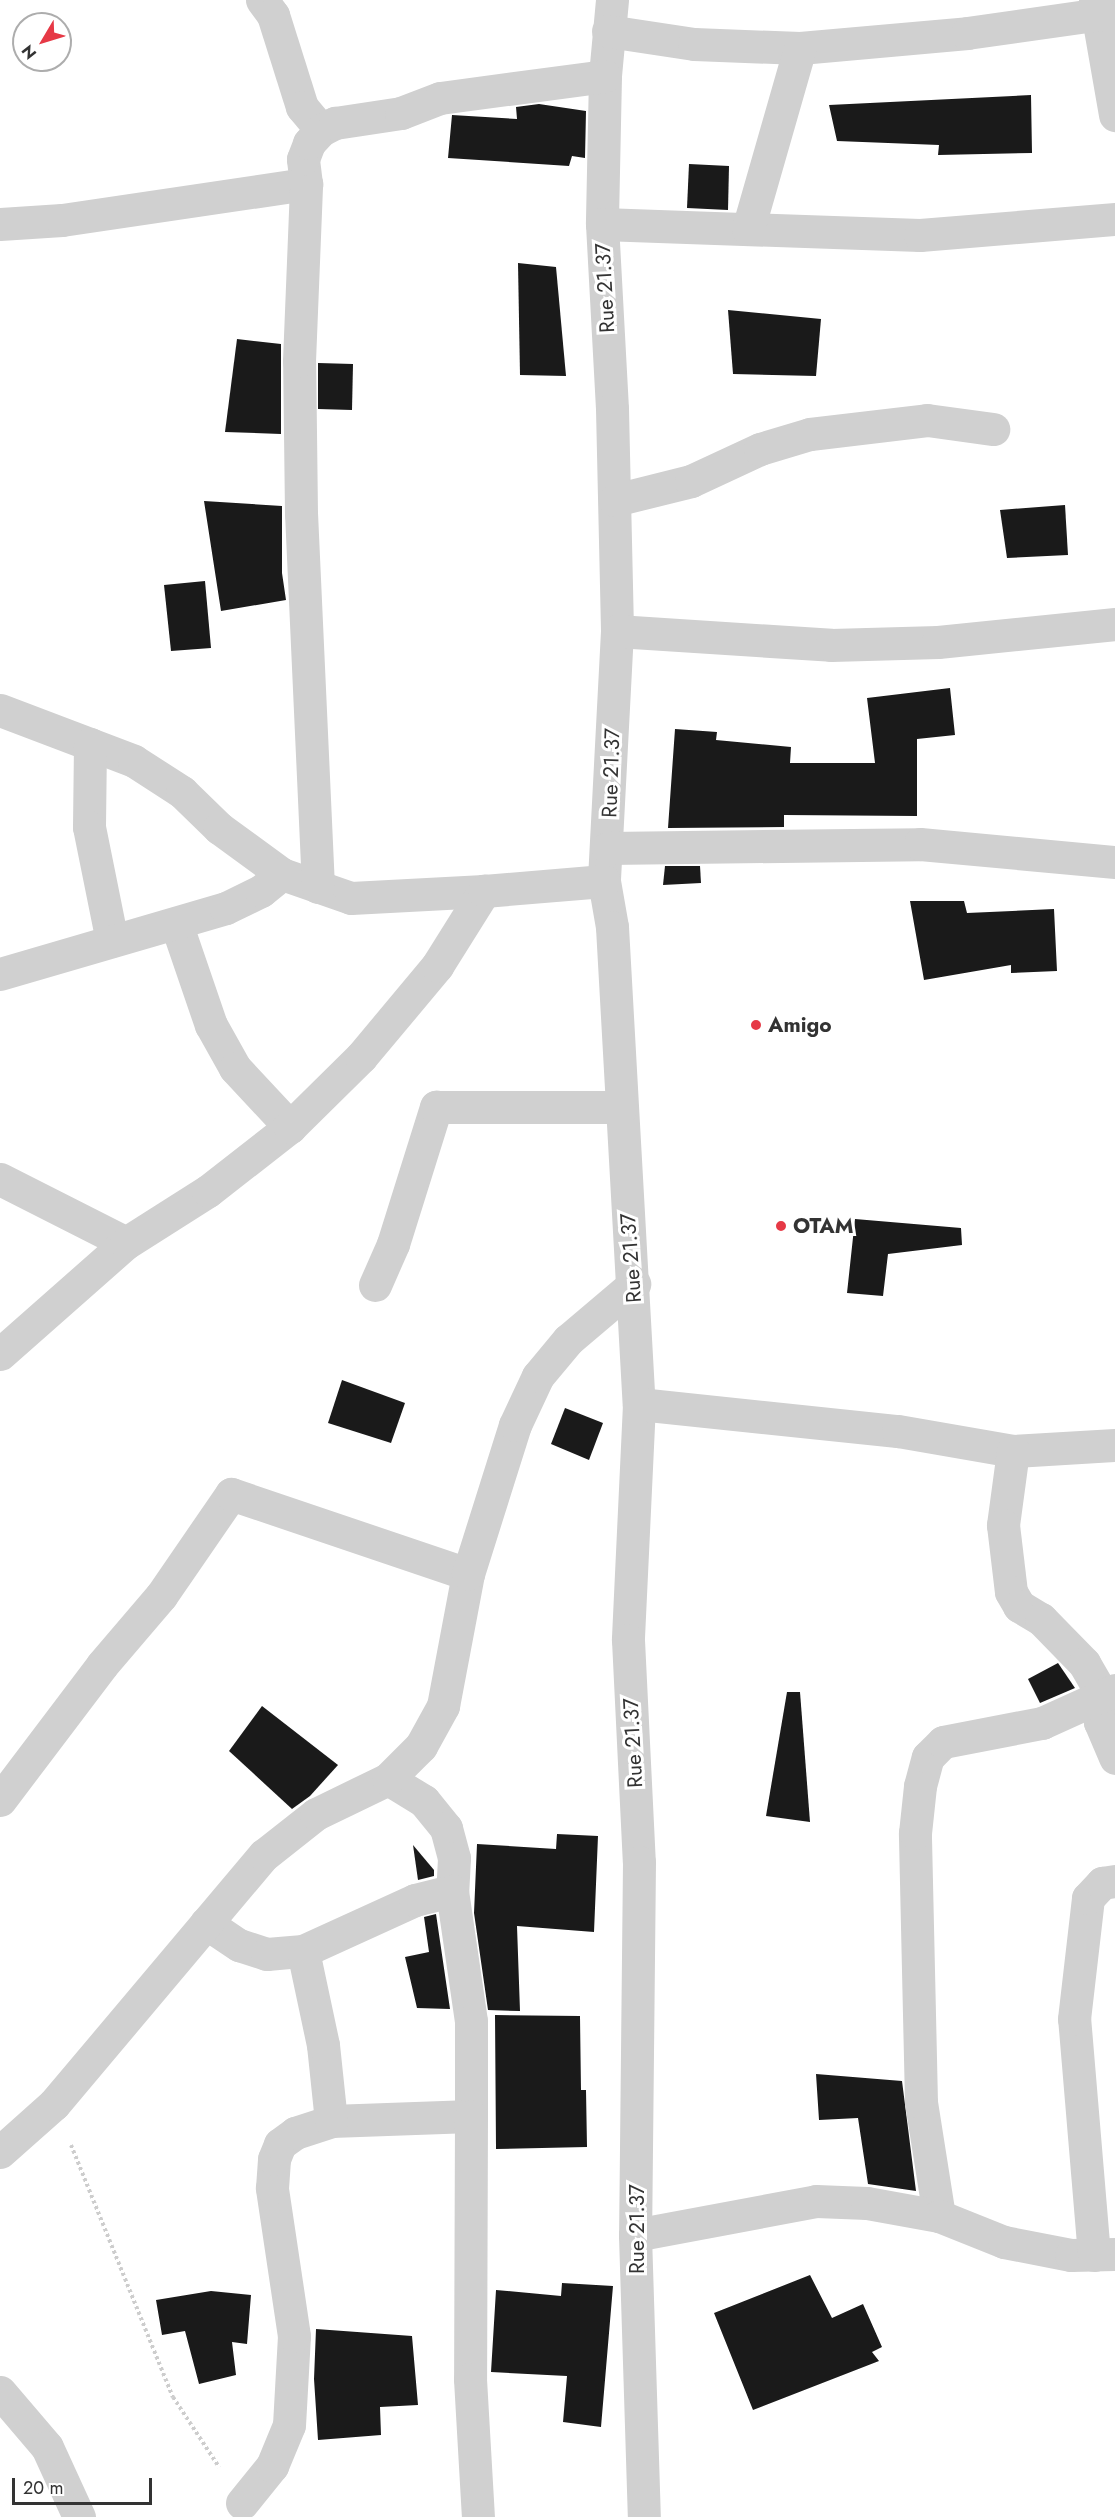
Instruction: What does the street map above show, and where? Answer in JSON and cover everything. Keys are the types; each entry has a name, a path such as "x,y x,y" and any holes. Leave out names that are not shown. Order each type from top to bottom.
{"street":[{"path":"262,0 273,15 302,107 321,130"},
{"path":"610,15 694,44 800,48 967,33 1102,8 1115,115"},
{"name":"Rue 21.37","path":"610,15 605,76 602,224 615,500 616,631 608,848 604,880 612,927 639,1404 628,1640 639,1862 635,2235 644,2517"},
{"path":"748,229 800,48"},
{"path":"318,887 301,514 299,361 306,184 303,159 309,143 321,130 335,123 400,113 440,98 605,76"},
{"path":"0,224 62,220 306,184"},
{"path":"602,224 920,235 1115,219"},
{"path":"615,500 692,481 760,449 810,434 927,420 993,429"},
{"path":"616,631 831,645 938,642 1115,624"},
{"path":"0,711 134,761 182,792 219,828 282,874 351,898 484,891 604,880"},
{"path":"90,744 89,827 112,941"},
{"path":"608,848 920,844 1115,862"},
{"path":"0,974 226,908 261,891 282,874"},
{"path":"0,1354 126,1243 208,1191 290,1127 361,1056 437,966 484,891"},
{"path":"176,923 212,1025 235,1068 290,1127"},
{"path":"375,1285 393,1244 436,1107 621,1107"},
{"path":"0,1179 126,1243"},
{"path":"0,2152 54,2104 264,1855 316,1814 388,1779 421,1746 443,1706 468,1574 515,1425 538,1376 568,1340 634,1284"},
{"path":"639,1404 898,1431 1013,1451 1115,1445"},
{"path":"1013,1451 1003,1525 1011,1592 1019,1606 1064,1639 1109,1693"},
{"path":"0,1800 102,1665 161,1596 231,1494 468,1574"},
{"path":"1109,1693 1100,1722 1115,1758"},
{"path":"939,2216 921,2102 915,1833 920,1786 928,1757 943,1742 1032,1726 1109,1693"},
{"path":"388,1779 424,1801 446,1828 454,1858 452,1891 471,2021 470,2379 478,2517"},
{"path":"635,2235 816,2201 867,2203 939,2216 1004,2242 1071,2255 1105,2254 1074,2019 1088,1898 1102,1883 1115,1881"},
{"path":"206,1923 239,1945 267,1954 303,1951 415,1900 452,1891"},
{"path":"303,1951 322,2045 331,2121"},
{"path":"242,2503 272,2466 289,2425 294,2336 272,2188 274,2159 280,2144 295,2133 331,2121 471,2116"},
{"path":"0,2392 47,2447 79,2517"}],"path":[{"path":"54,2104 173,2397 242,2503"}],"building":[{"path":"1031,95 1032,153 938,155 939,145 837,141 829,105"},
{"path":"539,104 586,111 585,158 572,156 569,166 448,158 452,115 517,119 516,107"},
{"path":"689,164 729,166 728,210 687,208"},
{"path":"518,263 556,267 566,376 520,375"},
{"path":"728,310 821,319 816,376 733,374"},
{"path":"237,339 281,344 281,434 225,432"},
{"path":"318,363 353,364 352,410 318,409"},
{"path":"204,501 282,506 282,573 286,600 221,611"},
{"path":"1065,505 1068,555 1007,558 1000,510"},
{"path":"205,581 211,648 171,651 164,585"},
{"path":"950,688 955,735 917,739 917,816 784,815 784,827 668,828 675,729 717,732 716,740 791,747 790,763 875,763 867,698"},
{"path":"665,866 700,866 701,883 663,885"},
{"path":"910,901 964,901 967,913 1054,909 1057,971 1011,973 1011,965 924,980"},
{"path":"855,1219 961,1228 962,1245 888,1254 883,1296 847,1293"},
{"path":"342,1380 405,1403 391,1443 328,1423"},
{"path":"565,1408 603,1423 589,1460 551,1444"},
{"path":"1058,1663 1075,1688 1040,1703 1028,1679"},
{"path":"787,1692 800,1692 810,1822 766,1816"},
{"path":"262,1706 338,1765 310,1796 292,1809 229,1751"},
{"path":"557,1834 598,1836 594,1932 517,1926 520,2011 488,2010 474,1913 477,1844 556,1849"},
{"path":"413,1845 434,1870 434,1876 418,1880"},
{"path":"436,1914 450,2009 417,2008 405,1957 429,1952 424,1917"},
{"path":"495,2015 580,2016 581,2090 586,2090 587,2147 496,2149"},
{"path":"816,2074 902,2081 916,2191 868,2184 858,2118 819,2120"},
{"path":"810,2275 832,2318 863,2304 882,2347 872,2352 879,2361 753,2410 714,2313"},
{"path":"562,2283 613,2286 601,2427 563,2422 567,2376 491,2372 496,2290 561,2296"},
{"path":"211,2291 251,2295 247,2344 232,2342 236,2375 199,2384 185,2331 162,2335 156,2300"},
{"path":"316,2329 412,2336 418,2405 380,2407 381,2435 318,2440 314,2379"}],"place":[{"name":"Amigo","path":"756,1025"},
{"name":"OTAM","path":"781,1226"}]}
